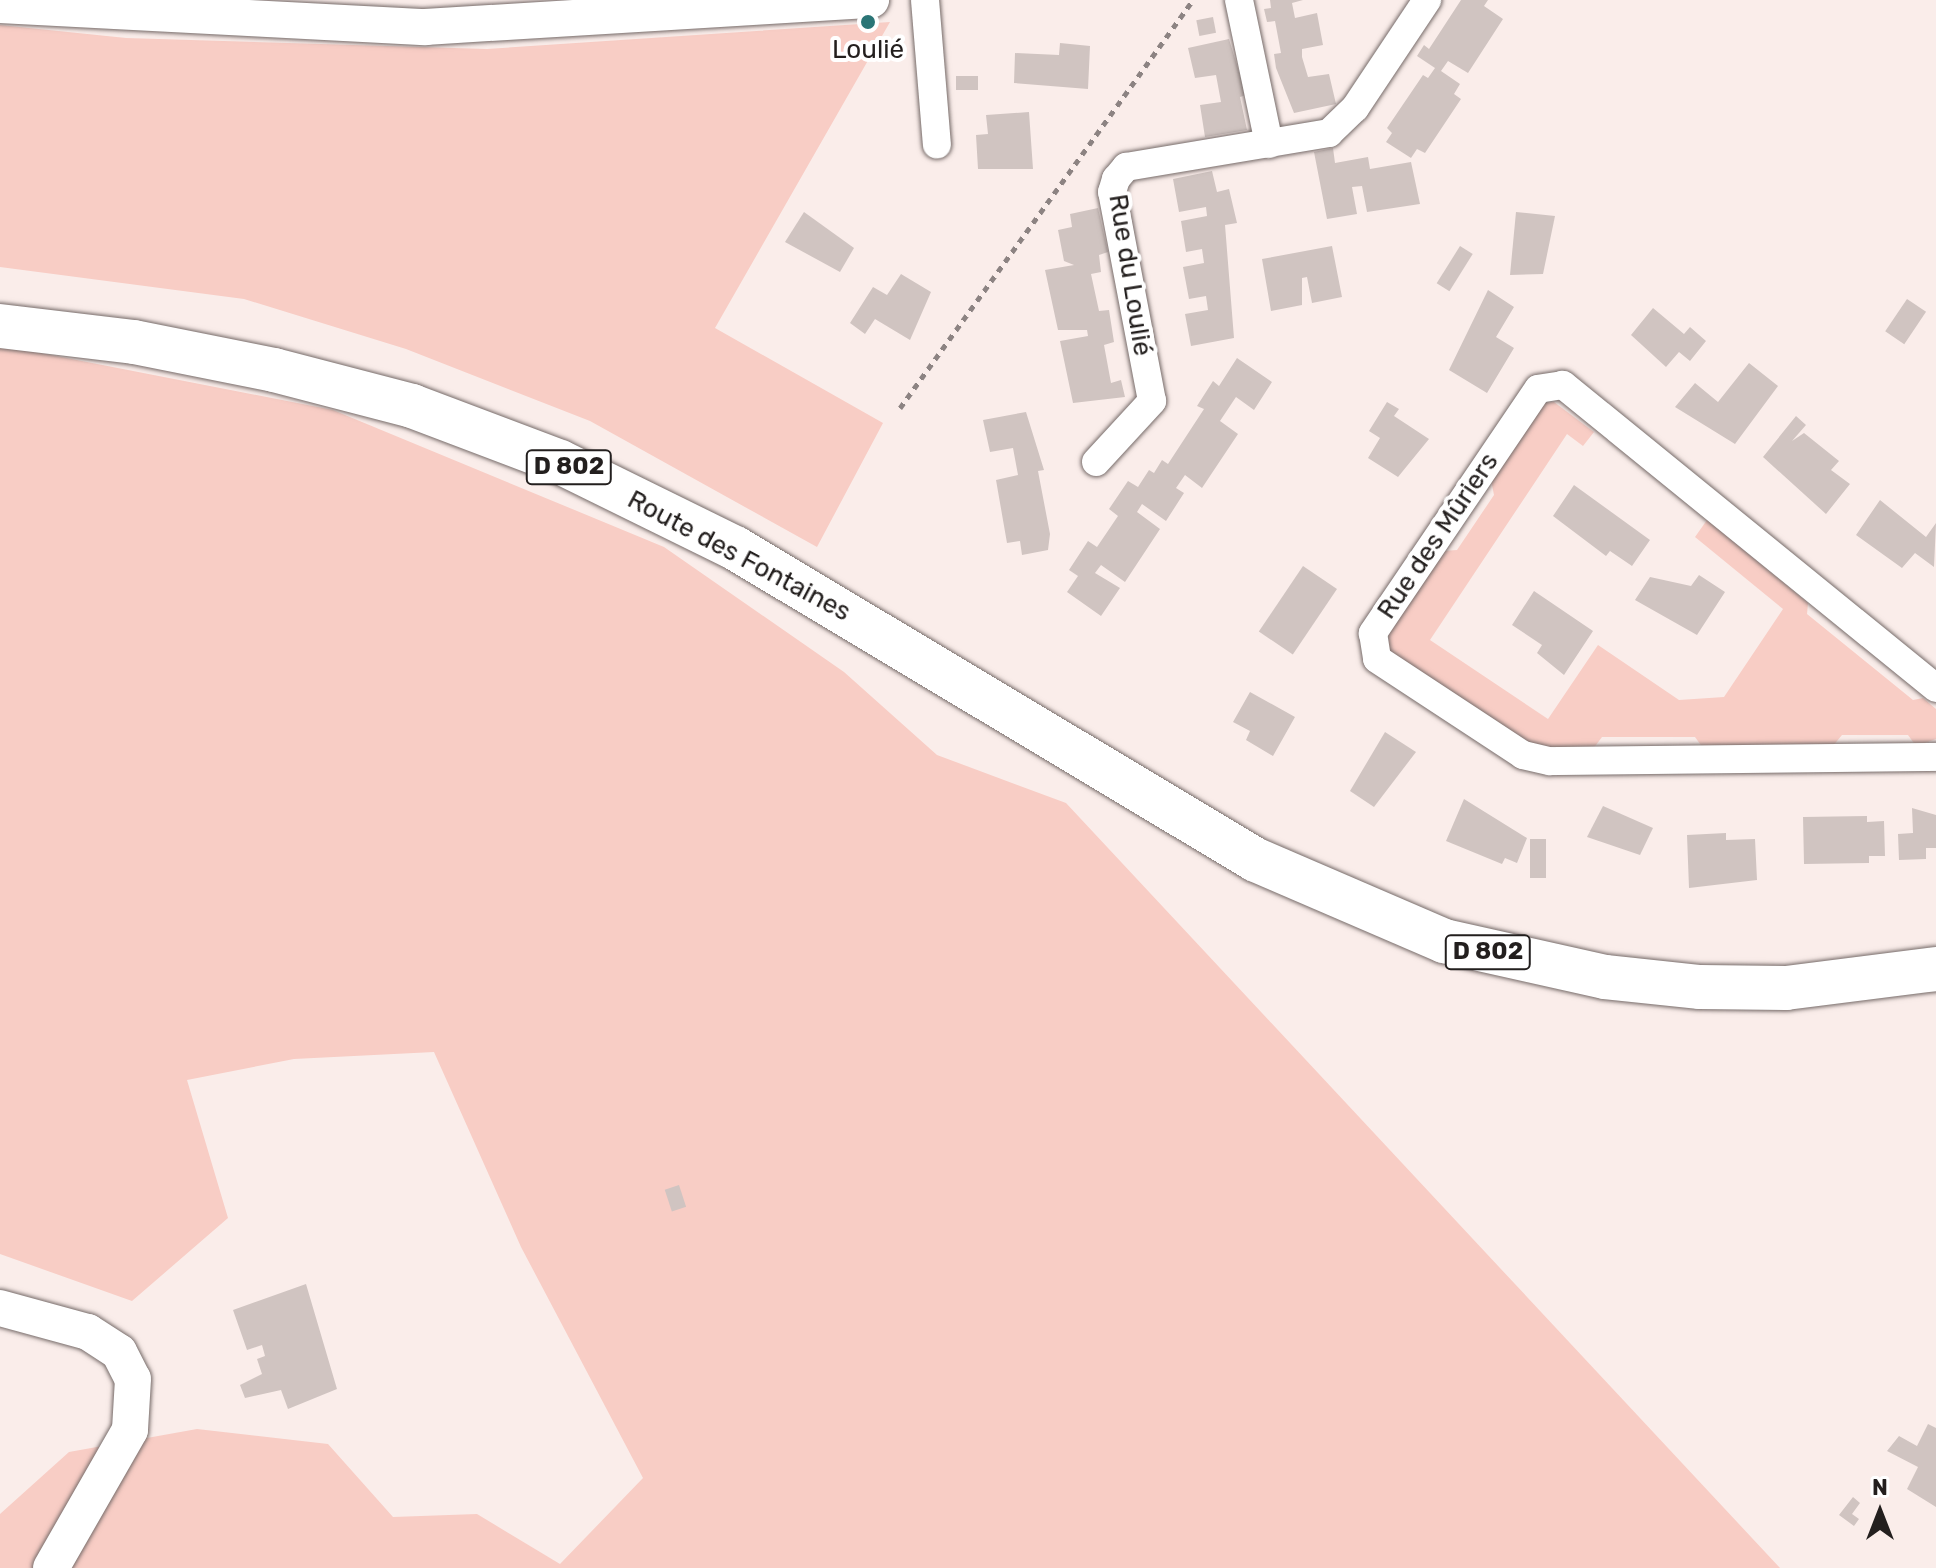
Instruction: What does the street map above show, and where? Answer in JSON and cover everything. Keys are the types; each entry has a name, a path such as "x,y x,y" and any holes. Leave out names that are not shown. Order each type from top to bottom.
{"main road":[{"name":"Route des Fontaines","path":"0,326 274,370 412,406 560,462 735,548 1256,860 1357,908 1528,963 1700,987 1786,988 1936,969"}],"street":[{"path":"0,5 446,13 871,0"},
{"path":"925,0 937,145"},
{"path":"1239,0 1269,144"},
{"name":"Rue du Loulié","path":"1096,462 1152,401 1112,192 1116,179 1126,167 1329,133 1355,108 1427,0"},
{"name":"Rue des Mûriers","path":"1936,688 1563,385 1538,389 1373,633 1377,659 1523,755 1550,761 1936,757"},
{"path":"0,1308 88,1332 119,1352 133,1379 130,1430 51,1568"}],"path":[{"path":"900,408 1193,0"}],"shaded area":[{"path":"890,22 715,328 883,423 817,547 590,421 406,349 244,299 0,267 0,25 126,38 487,49"},
{"path":"0,345 333,410 664,547 844,672 937,755 1066,803 1780,1568 0,1568 0,1514 69,1452 197,1429 328,1444 393,1517 477,1514 560,1564 643,1478 521,1247 434,1052 294,1059 187,1080 228,1218 132,1301 0,1254"},
{"path":"1554,402 1594,432 1583,446 1567,434 1430,640 1548,719 1598,645 1679,700 1724,697 1783,609 1695,537 1707,520 1808,603 1807,614 1913,700 1923,698 1936,709 1936,739 1916,746 1908,735 1842,735 1832,747 1703,748 1695,737 1602,737 1593,749 1551,750 1521,741 1388,652 1389,632 1443,551 1457,550 1494,495 1491,480 1543,403"}],"building":[{"path":"1270,0 1303,0 1292,3 1295,18 1317,13 1323,45 1302,49 1302,57 1308,77 1329,74 1336,104 1294,113 1276,68 1274,54 1281,53 1275,21 1267,22 1264,9 1271,8"},
{"path":"1461,0 1488,0 1484,6 1503,19 1468,73 1448,61 1441,71 1460,84 1454,94 1461,99 1425,153 1417,149 1411,158 1386,142 1392,133 1387,128 1423,75 1428,78 1435,68 1417,56 1424,45 1429,49"},
{"path":"1213,17 1216,33 1199,36 1196,20"},
{"path":"1229,39 1246,95 1240,97 1247,130 1205,137 1200,105 1221,102 1216,75 1195,78 1188,48"},
{"path":"1060,43 1090,46 1088,89 1014,83 1015,53 1059,55"},
{"path":"956,76 978,76 978,90 956,90"},
{"path":"1029,112 1033,169 978,169 976,135 988,134 986,115"},
{"path":"1333,148 1335,163 1368,157 1370,169 1411,162 1420,204 1367,212 1362,186 1352,187 1357,214 1327,219 1314,152"},
{"path":"1212,171 1217,192 1229,189 1237,223 1225,225 1234,338 1191,346 1185,314 1208,310 1206,296 1189,299 1183,267 1204,263 1202,249 1186,252 1181,221 1207,216 1206,207 1179,212 1173,179"},
{"path":"1098,208 1108,252 1099,255 1101,272 1091,274 1099,311 1109,310 1114,342 1104,345 1111,383 1121,380 1125,397 1073,403 1060,341 1088,336 1087,330 1058,330 1045,270 1074,265 1064,261 1058,230 1072,227 1070,214"},
{"path":"804,212 854,248 840,272 785,242"},
{"path":"1516,212 1555,216 1543,274 1510,275"},
{"path":"1332,246 1342,297 1312,303 1307,277 1302,278 1302,305 1271,311 1262,259"},
{"path":"1460,246 1473,254 1449,291 1437,283"},
{"path":"901,274 931,292 910,340 875,319 865,334 850,323 873,287 887,295"},
{"path":"1488,290 1514,307 1496,337 1514,348 1487,393 1449,370"},
{"path":"1907,299 1926,312 1904,344 1885,331"},
{"path":"1653,308 1684,334 1690,327 1706,341 1690,361 1679,352 1666,367 1631,335"},
{"path":"1237,358 1272,382 1254,410 1236,397 1220,421 1238,434 1202,488 1185,475 1176,488 1184,493 1166,521 1142,504 1137,512 1160,529 1125,582 1101,565 1095,573 1120,588 1101,616 1067,592 1078,576 1069,570 1088,541 1097,547 1118,516 1109,509 1128,481 1138,487 1149,470 1154,473 1162,460 1168,464 1204,409 1197,406 1213,381 1219,386"},
{"path":"1749,363 1778,386 1735,444 1675,407 1695,383 1718,402"},
{"path":"1387,402 1399,409 1394,416 1429,439 1398,477 1368,458 1380,438 1369,431"},
{"path":"1026,412 1044,470 1038,471 1050,534 1048,550 1022,555 1020,541 1007,543 996,480 1018,475 1013,448 990,452 983,420"},
{"path":"1796,416 1806,425 1792,441 1804,433 1839,461 1831,470 1850,484 1826,514 1763,457"},
{"path":"1574,485 1650,540 1632,566 1610,551 1606,556 1553,516"},
{"path":"1880,500 1926,537 1936,523 1934,567 1915,553 1902,568 1856,535"},
{"path":"1303,566 1337,589 1293,654 1259,631"},
{"path":"1699,575 1725,592 1697,635 1635,600 1650,577 1691,586"},
{"path":"1534,591 1593,631 1564,675 1537,653 1542,645 1512,625"},
{"path":"1250,692 1295,717 1273,756 1246,740 1250,731 1233,722"},
{"path":"1385,732 1416,752 1374,807 1350,791"},
{"path":"1464,799 1527,838 1517,863 1505,858 1502,864 1446,841"},
{"path":"1603,806 1653,828 1640,855 1587,837"},
{"path":"1912,808 1936,815 1936,848 1926,848 1926,859 1899,860 1898,834 1913,833"},
{"path":"1867,816 1867,822 1884,821 1885,856 1869,856 1869,863 1804,864 1803,817"},
{"path":"1726,833 1726,840 1755,839 1757,880 1689,888 1687,835"},
{"path":"1530,839 1546,839 1546,878 1530,878"},
{"path":"679,1185 686,1207 672,1212 665,1190"},
{"path":"306,1284 337,1389 288,1409 281,1390 245,1398 240,1385 262,1374 257,1359 265,1356 262,1345 247,1350 233,1310"},
{"path":"1928,1424 1936,1428 1936,1507 1907,1489 1918,1467 1887,1451 1899,1436 1917,1446"},
{"path":"1853,1497 1860,1503 1852,1514 1859,1519 1854,1526 1839,1515"}],"place":[{"name":"Loulié","path":"868,22"}]}
